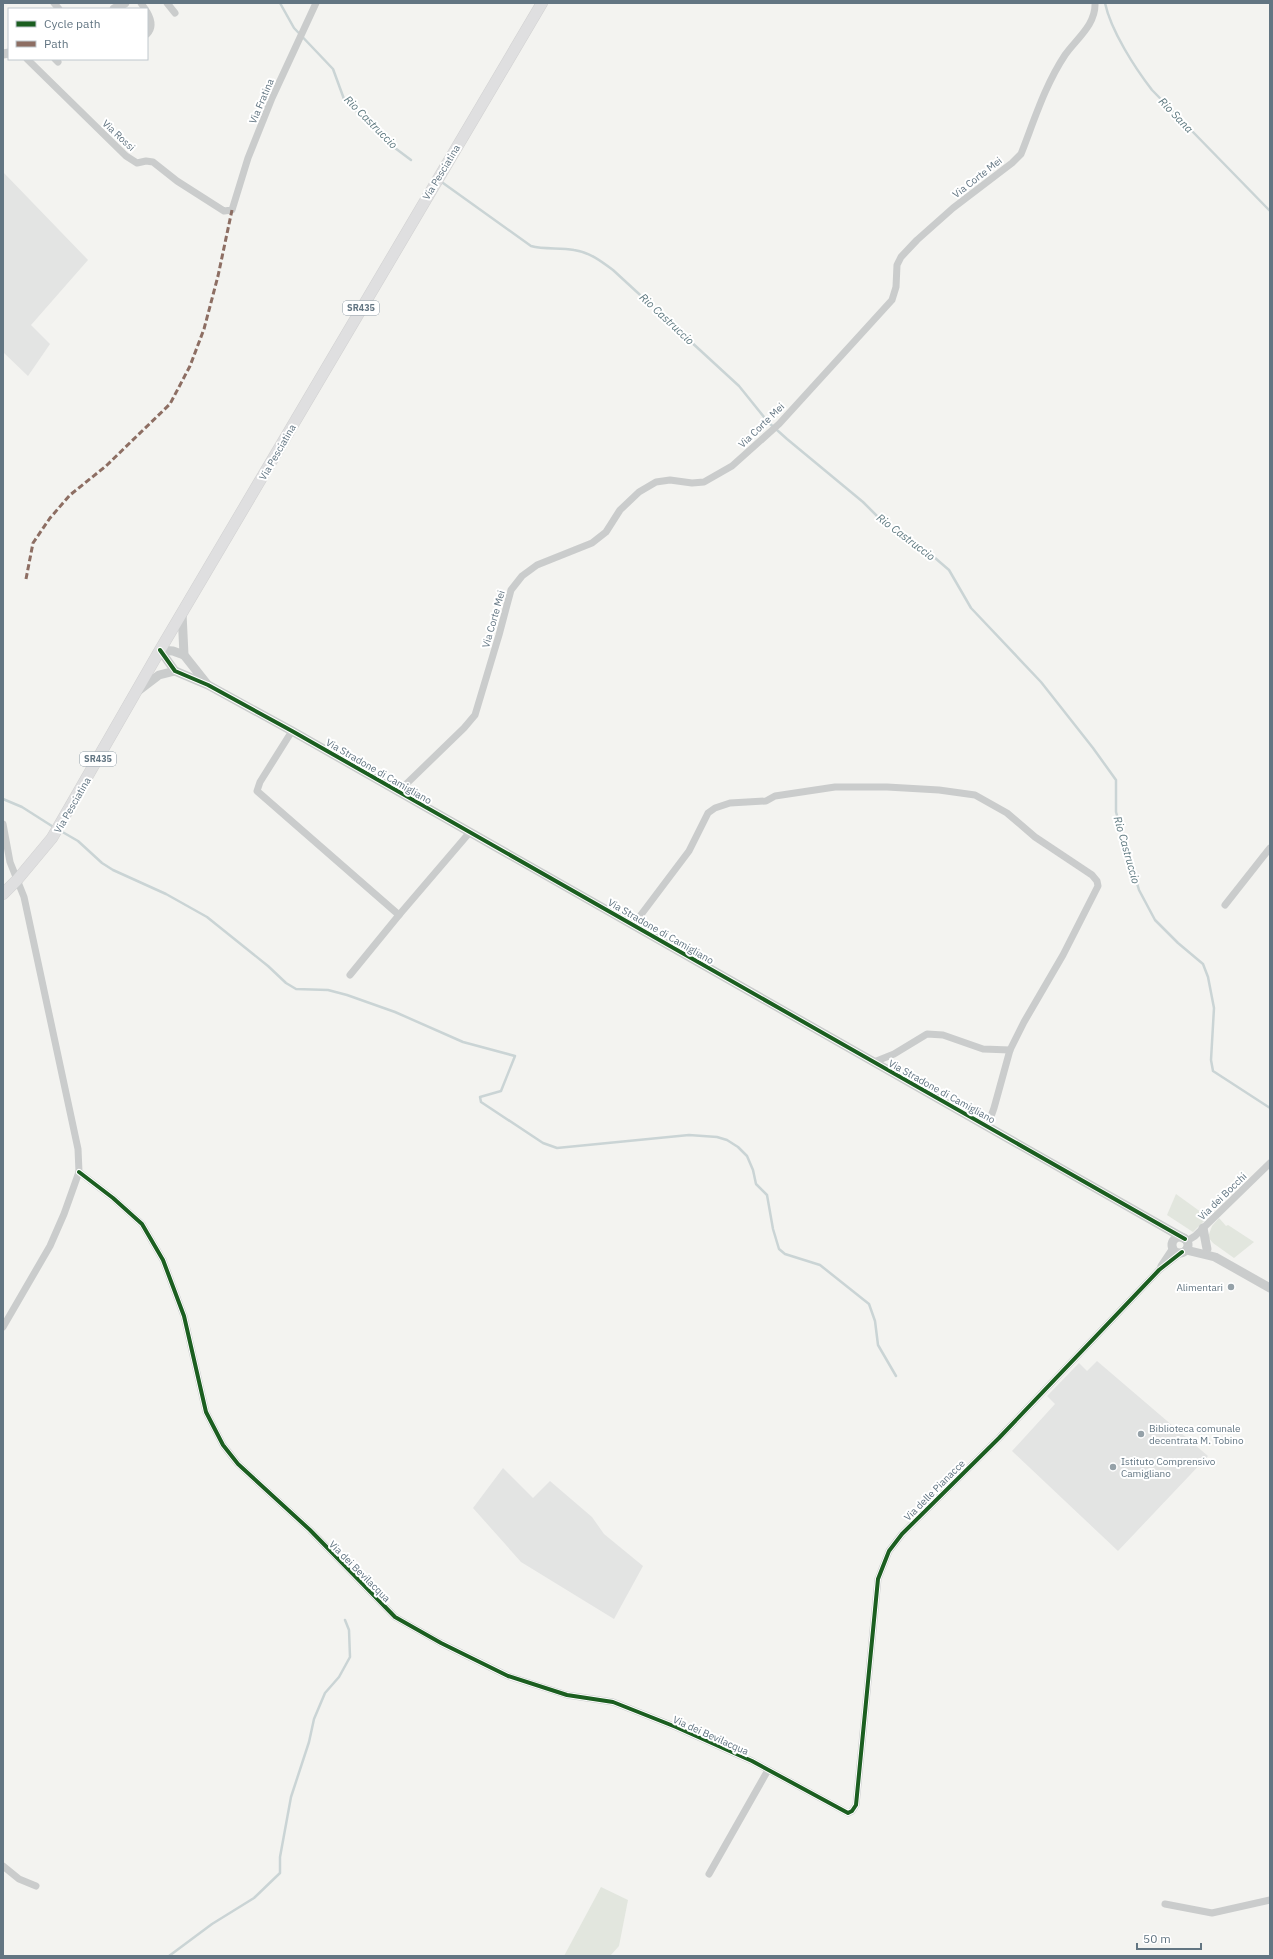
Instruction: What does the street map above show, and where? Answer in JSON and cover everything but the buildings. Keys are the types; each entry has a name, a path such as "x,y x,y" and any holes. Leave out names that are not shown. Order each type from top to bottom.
{"main road":[{"name":"Via Pesciatina","path":"3,894 18,880 42,853 57,829 160,650 542,3"}],"street":[{"path":"116,8 125,3"},
{"path":"168,3 175,13"},
{"name":"Via Fratina","path":"232,210 248,158 316,3"},
{"name":"Via Corte Mei","path":"398,792 464,728 475,715 511,590 522,576 537,566 592,542 606,532 620,510 639,492 656,482 670,480 692,483 704,482 732,466 779,424 892,300 896,287 897,266 901,257 917,240 953,208 1012,163 1021,154 1055,71 1066,54 1090,25 1093,18 1095,3"},
{"path":"148,14 151,19 152,26 148,32"},
{"name":"Via Rossi","path":"27,60 126,156 138,163 146,161 153,162 177,181 224,212 232,210"},
{"path":"160,650 173,651 184,655 182,613"},
{"name":"Via Stradone di Camigliano","path":"160,650 175,670 208,685 292,731 634,924 874,1062 988,1125 1158,1223 1186,1245"},
{"name":"Via Stradone di Camigliano","path":"184,655 208,685"},
{"path":"136,693 159,675 175,670"},
{"path":"292,731 260,782 257,792 399,914"},
{"name":"Via Stradone di Camigliano","path":"634,924 689,851 708,814 715,808 730,803 766,801 775,796 835,787 887,787 939,790 975,795 1007,813 1035,837 1092,875 1097,881 1098,886 1063,955 1024,1022 1010,1050 988,1125"},
{"path":"3,824 10,862 24,897 78,1149 80,1172 50,1246 3,1327"},
{"path":"350,975 399,914 470,832"},
{"path":"1225,905 1270,848"},
{"name":"Via Stradone di Camigliano","path":"874,1062 894,1054 927,1034 943,1035 982,1048 1010,1050"},
{"name":"Via dei Bocchi","path":"1186,1245 1270,1163"},
{"name":"Via dei Bevilacqua","path":"80,1172 113,1198 142,1224 163,1260 184,1316 206,1412 223,1445 238,1464 310,1530 348,1571 395,1617 440,1642 508,1676 567,1695 613,1702 676,1727 768,1770 848,1813"},
{"path":"1158,1223 1176,1251 1186,1245 1207,1249"},
{"path":"1203,1228 1207,1249 1215,1257"},
{"path":"1173,1246 1178,1238 1186,1245 1215,1257 1270,1288"},
{"name":"Via delle Pianacce","path":"848,1813 852,1811 856,1805 878,1579 889,1551 912,1523 999,1438 1159,1270 1186,1245"},
{"name":"Via delle Pianacce","path":"1159,1270 1173,1246"},
{"path":"709,1874 768,1770"},
{"path":"3,1866 19,1879 36,1886"},
{"path":"1165,1904 1212,1913 1270,1900"}],"shaded area":[{"path":"3,172 88,260 31,325 50,344 28,376 3,352"},
{"path":"1176,1194 1205,1215 1205,1220 1193,1232 1167,1215"},
{"path":"1219,1218 1226,1226 1228,1225 1254,1242 1234,1258 1213,1243 1208,1237 1212,1226"},
{"name":"Istituto Comprensivo Camigliano","path":"1097,1361 1208,1456 1118,1551 1012,1451 1055,1404 1047,1396 1079,1363 1087,1371"},
{"path":"503,1468 533,1498 550,1481 592,1517 604,1534 643,1566 614,1619 521,1562 473,1508"},
{"path":"601,1887 628,1900 619,1946 610,1956 564,1956"}],"waterway":[{"name":"Rio Castruccio","path":"280,3 294,28 333,69 344,99 391,145 411,160"},
{"name":"Rio Sana","path":"1105,3 1112,25 1118,37 1138,71 1152,90 1270,211"},
{"name":"Rio Castruccio","path":"443,183 531,246 579,251 595,257 604,263 739,386 768,422 787,439 863,502 881,520 927,551 949,570 971,608 1041,682 1116,780 1116,812 1139,890 1155,920 1178,943 1203,964 1208,977 1214,1008 1211,1060 1213,1071 1270,1108"},
{"path":"3,799 22,807 55,828"},
{"path":"59,830 78,841 102,863 113,870 166,894 207,917 268,966 286,983 296,989 328,990 347,995 395,1012 463,1042 515,1056 501,1091 480,1097 481,1102 543,1143 557,1148 689,1135 717,1137 727,1140 738,1147 747,1156 753,1170 756,1184 767,1195 773,1229 779,1249 785,1254 820,1265 869,1304 875,1321 878,1345 896,1376"},
{"path":"169,1956 212,1924 254,1898 280,1873 280,1857 291,1797 309,1742 314,1719 325,1693 339,1677 350,1657 349,1630 345,1620"}],"marked path":[{"path":"26,579 33,543 50,518 70,495 106,466 170,404 190,366 204,329 218,276 232,210"}],"cycle path":[{"path":"160,650 175,671 208,685 292,731 1185,1239"},
{"path":"79,1172 113,1198 142,1224 163,1260 184,1316 206,1412 223,1445 238,1464 310,1530 395,1617 441,1643 508,1676 567,1695 613,1702 676,1727 752,1761 848,1813 852,1811 856,1805 878,1579 889,1551 902,1534 999,1438 1159,1270 1182,1252"}],"place":[{"name":"Alimentari","path":"1231,1287"},
{"name":"Biblioteca comunale decentrata M. Tobino","path":"1141,1434"},
{"name":"Istituto Comprensivo Camigliano","path":"1113,1467"}]}
